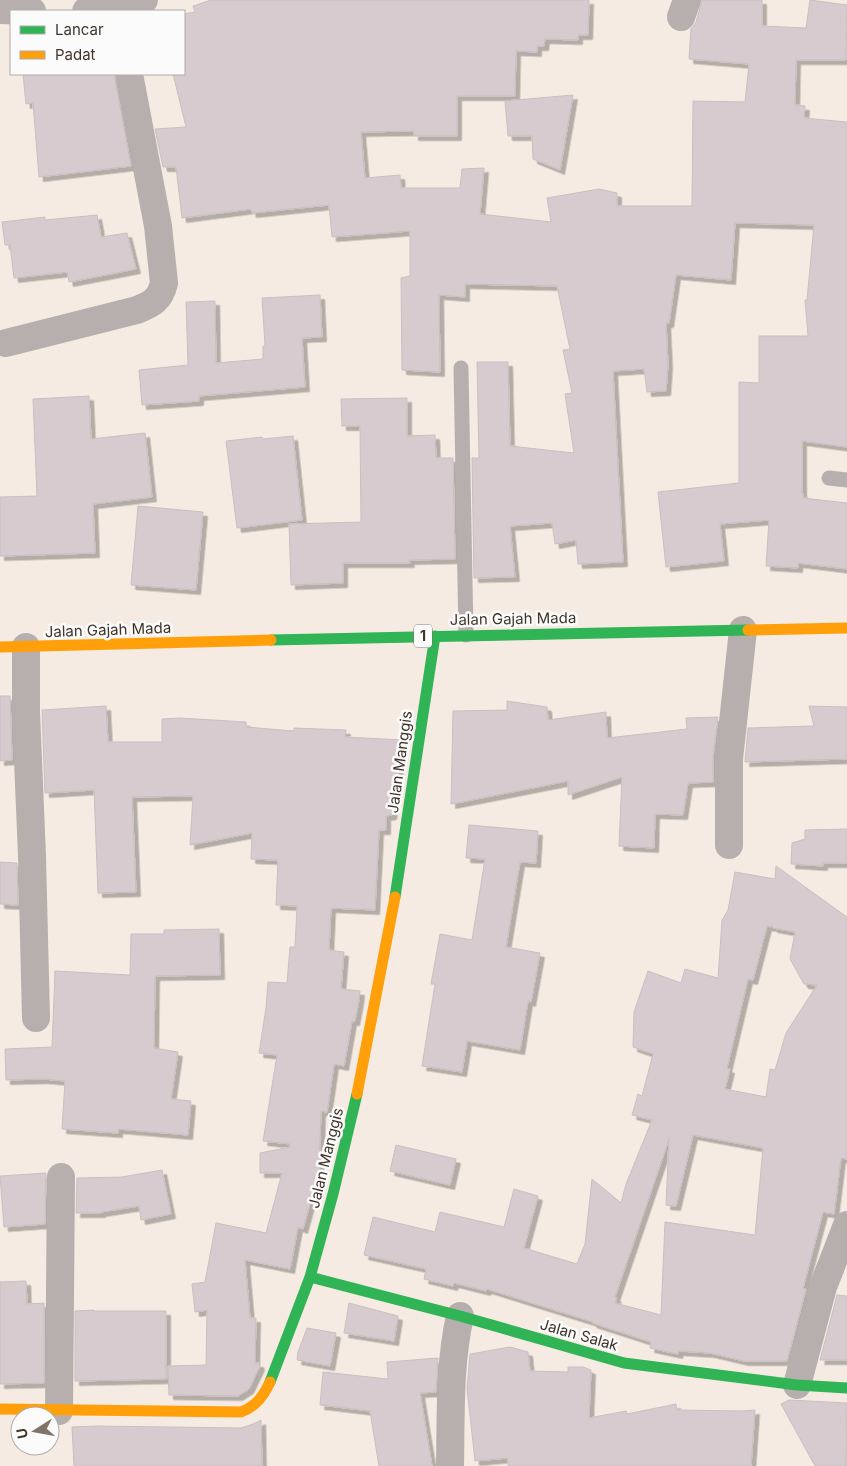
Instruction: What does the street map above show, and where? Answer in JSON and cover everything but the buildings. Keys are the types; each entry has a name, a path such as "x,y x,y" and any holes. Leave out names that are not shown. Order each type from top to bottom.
{"main road":[{"name":"Jalan Gajah Mada","path":"13,647 466,635 847,628"},
{"name":"Jalan Manggis","path":"60,1411 241,1412 257,1404 265,1393 310,1277 333,1194 365,1055 398,880 435,636"},
{"name":"Jalan Salak","path":"310,1277 460,1316 624,1363 796,1384 847,1388"}],"street":[{"path":"116,10 144,0"},
{"path":"6,343 137,310 155,301 162,293 164,283 158,226 128,75"},
{"path":"729,845 729,759 743,630"},
{"path":"13,647 26,712 36,1018"},
{"path":"59,1406 61,1177"},
{"path":"796,1384 823,1287 847,1224"},
{"path":"450,1466 451,1373 460,1316"}],"lane":[{"path":"462,368 466,635"},
{"path":"829,478 847,480"}],"traffic: fast":[{"path":"271,640 748,630"},
{"path":"395,897 435,636"},
{"path":"270,1382 310,1277 333,1194 357,1094"},
{"path":"310,1277 460,1316 624,1363 797,1385 847,1388"}],"traffic: slow":[{"path":"748,630 847,628"},
{"path":"0,647 271,640"},
{"path":"357,1094 395,897"},
{"path":"0,1409 241,1412 251,1407 258,1400 270,1382"}]}
